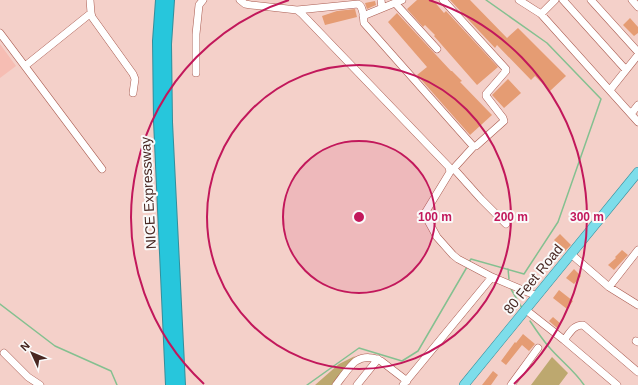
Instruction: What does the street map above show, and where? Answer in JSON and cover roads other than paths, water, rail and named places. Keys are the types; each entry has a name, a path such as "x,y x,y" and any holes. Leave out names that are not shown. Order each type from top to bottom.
{"highway":[{"name":"NICE Expressway","path":"161,0 158,41 159,121 171,385"},
{"name":"NICE Expressway","path":"170,0 166,44 167,122 180,385"}],"main road":[{"name":"80 Feet Road","path":"472,385 638,172"},
{"name":"80 Feet Road","path":"464,385 528,312 537,296 638,181"}],"street":[{"path":"90,0 92,17 133,74 135,79 133,92"},
{"path":"196,73 196,34 199,5 203,0"},
{"path":"240,0 248,5 297,10 358,4 362,6 364,23 474,146"},
{"path":"381,0 382,8"},
{"path":"443,0 506,70 486,94 504,121 478,145 474,146 455,167 455,170 506,224"},
{"path":"519,0 541,14 638,122"},
{"path":"541,14 555,0"},
{"path":"563,0 626,70"},
{"path":"591,0 638,52"},
{"path":"632,0 638,7"},
{"path":"363,16 398,1 437,49"},
{"path":"297,10 449,167 450,172 426,211 425,216 437,237 452,254 465,263 537,296"},
{"path":"25,66 91,13"},
{"path":"0,33 102,169"},
{"path":"610,90 638,55"},
{"path":"631,114 638,105"},
{"path":"609,287 638,250"},
{"path":"573,256 609,287 638,305"},
{"path":"336,385 356,361 369,357 378,359 405,383 492,276"},
{"path":"528,312 564,340 616,385"},
{"path":"564,340 574,327 583,326 638,372"},
{"path":"511,385 538,348"},
{"path":"4,353 28,377 40,385"},
{"path":"357,385 378,359"}],"waterway":[{"path":"469,262 471,259 524,274 558,222 601,99 547,43 486,0"},
{"path":"307,385 359,348 402,361 418,351 467,267"},
{"path":"508,269 509,279"},
{"path":"511,289 522,308"},
{"path":"0,304 55,346 111,371 117,385"},
{"path":"530,321 546,344 584,385"}]}
